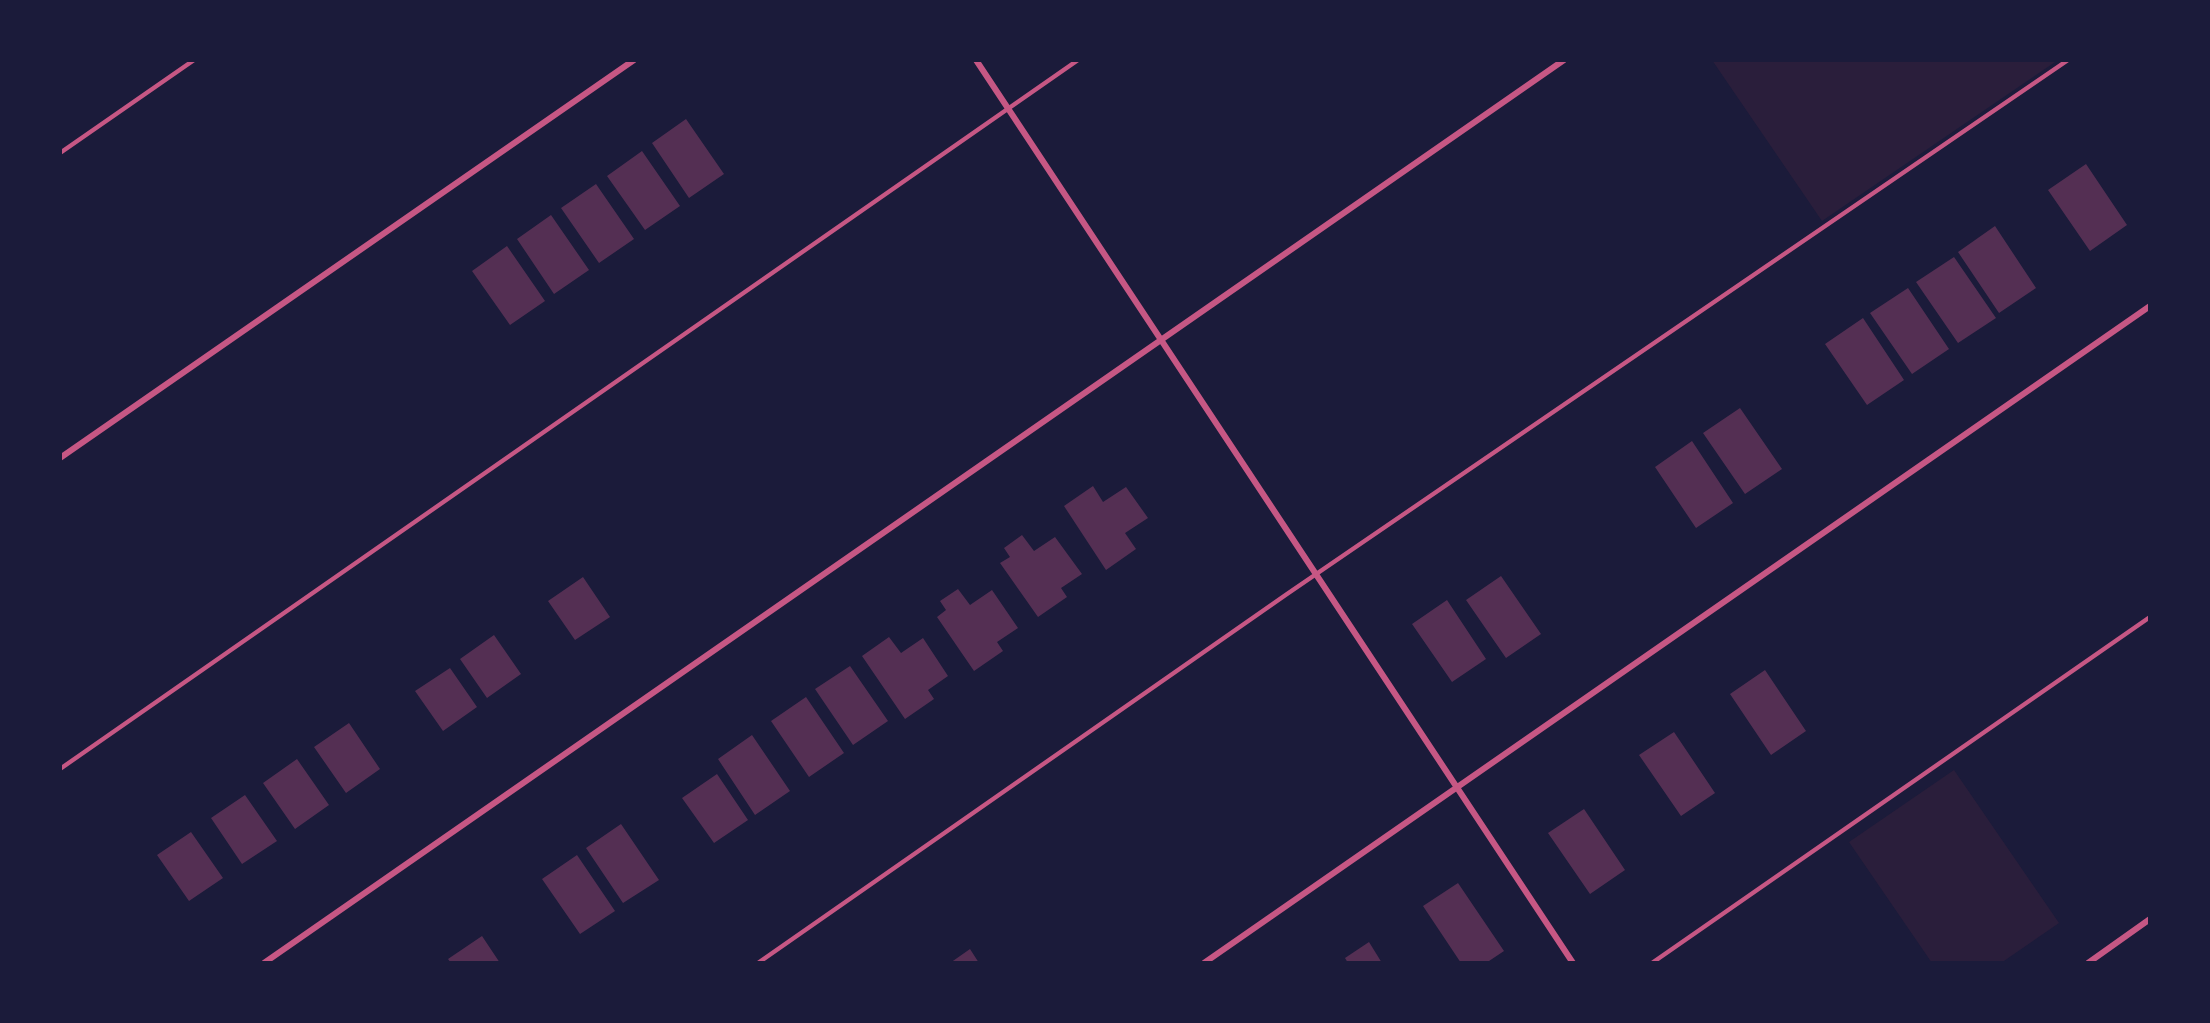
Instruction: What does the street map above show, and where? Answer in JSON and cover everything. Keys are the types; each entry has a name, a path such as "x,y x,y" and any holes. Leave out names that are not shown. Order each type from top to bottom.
{"street":[{"path":"60,458 634,60"},
{"path":"976,60 1574,963"},
{"path":"264,963 1564,60"},
{"path":"1204,963 2150,306"},
{"path":"2088,963 2150,919"}],"lane":[{"path":"60,153 194,60"},
{"path":"60,769 1078,60"},
{"path":"758,963 1316,574 2068,60"},
{"path":"1652,963 2150,616"}],"shaded area":[{"path":"1712,60 2058,60 1822,221"},
{"path":"1954,770 2059,923 2001,963 1932,963 1849,842"}],"building":[{"path":"686,119 724,174 689,198 652,143"},
{"path":"642,151 680,206 645,230 607,176"},
{"path":"2086,164 2127,225 2090,251 2048,190"},
{"path":"596,184 634,239 599,263 561,208"},
{"path":"551,215 589,270 554,294 517,239"},
{"path":"1995,226 2036,288 1999,313 1958,252"},
{"path":"507,246 545,301 510,325 472,271"},
{"path":"1954,257 1996,318 1958,343 1916,282"},
{"path":"1908,288 1949,349 1912,374 1870,313"},
{"path":"1863,318 1904,380 1867,405 1825,344"},
{"path":"1740,408 1782,469 1745,494 1703,433"},
{"path":"1692,441 1733,503 1696,528 1655,467"},
{"path":"1093,486 1103,502 1126,487 1148,518 1125,533 1136,549 1106,570 1064,506"},
{"path":"1022,535 1034,551 1055,537 1082,574 1061,588 1067,597 1038,617 1000,563 1010,557 1004,548"},
{"path":"1501,576 1541,634 1506,658 1466,600"},
{"path":"583,577 610,617 575,640 548,601"},
{"path":"958,589 970,605 992,590 1018,628 997,642 1003,651 974,671 937,617 946,610 940,601"},
{"path":"1447,600 1486,659 1452,682 1412,624"},
{"path":"494,635 521,674 487,698 460,659"},
{"path":"889,637 901,653 923,638 948,676 928,690 934,699 905,719 862,656"},
{"path":"850,666 888,721 853,745 815,689"},
{"path":"450,668 477,707 443,731 415,691"},
{"path":"1765,670 1806,731 1771,755 1730,694"},
{"path":"806,697 844,753 809,777 771,721"},
{"path":"349,723 380,769 346,793 314,747"},
{"path":"1674,732 1715,793 1681,816 1639,755"},
{"path":"752,735 790,791 755,815 718,759"},
{"path":"297,759 329,805 295,829 263,783"},
{"path":"717,774 748,820 714,843 682,798"},
{"path":"245,795 277,841 242,864 211,818"},
{"path":"1584,809 1625,870 1590,894 1548,833"},
{"path":"621,824 659,880 623,903 586,848"},
{"path":"191,832 223,878 189,901 157,855"},
{"path":"577,855 615,911 580,934 542,879"},
{"path":"1458,883 1504,951 1486,963 1461,963 1423,906"},
{"path":"482,936 500,963 451,963 448,959"},
{"path":"1369,942 1382,963 1348,963 1345,958"},
{"path":"970,949 979,963 950,963"}]}
